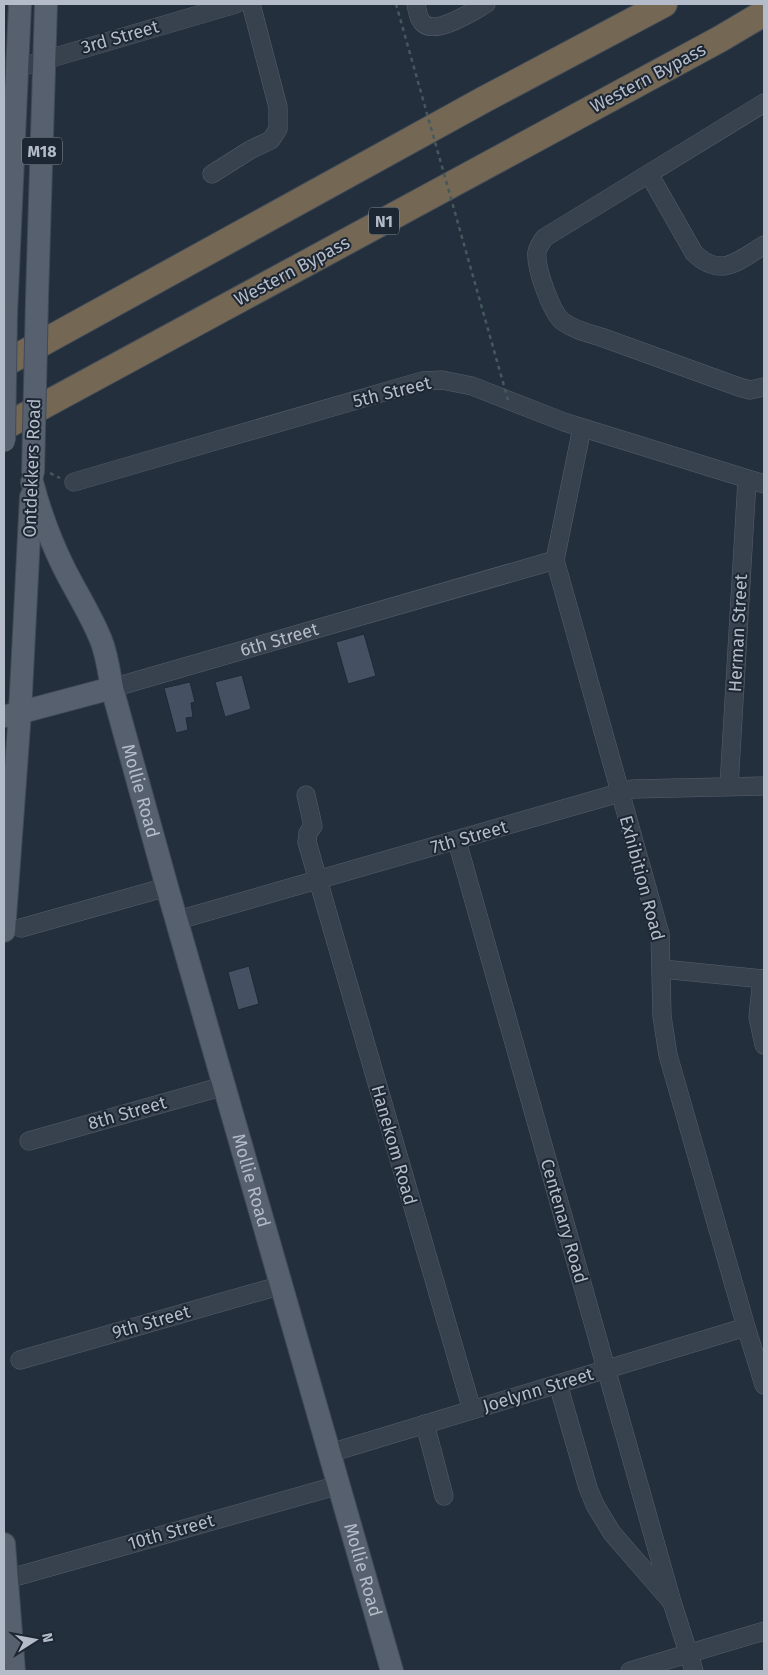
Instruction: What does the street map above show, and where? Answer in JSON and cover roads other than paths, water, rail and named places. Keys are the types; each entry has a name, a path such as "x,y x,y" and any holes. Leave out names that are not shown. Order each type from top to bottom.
{"highway":[{"path":"4,364 484,99 664,4"},
{"name":"Western Bypass","path":"4,427 764,13"}],"main road":[{"name":"Ontdekkers Road","path":"4,440 11,70 20,4"},
{"name":"Ontdekkers Road","path":"12,930 12,715 33,472 46,4"},
{"name":"Mollie Road","path":"33,472 38,508 48,533 100,639 106,656 112,688 167,887 392,1671"},
{"name":"6th Street","path":"12,715 112,688"},
{"path":"4,1544 5,1580 14,1671"}],"street":[{"name":"3rd Street","path":"11,70 236,4"},
{"path":"212,174 250,150 271,140 278,129 278,106 251,4"},
{"path":"416,4 421,21 435,28 486,4"},
{"path":"764,103 544,238 537,253 542,281 554,310 561,320 578,330 602,337 739,388 750,390 764,388"},
{"path":"648,174 694,253 704,263 724,266 734,263 764,245"},
{"name":"5th Street","path":"74,482 422,381 442,380 459,382 582,428 764,484"},
{"name":"Exhibition Road","path":"582,428 555,560 660,934 662,1016 668,1056 746,1327 760,1355 764,1385"},
{"name":"Herman Street","path":"730,786 747,480"},
{"name":"6th Street","path":"112,688 555,560"},
{"name":"7th Street","path":"178,920 620,793 645,788 764,786"},
{"name":"Hanekom Road","path":"306,795 313,826 306,839 472,1410"},
{"name":"Centenary Road","path":"457,840 606,1370 691,1663"},
{"path":"12,930 167,887"},
{"path":"662,969 763,979 758,1016 764,1045"},
{"name":"8th Street","path":"29,1141 224,1086"},
{"name":"9th Street","path":"20,1360 282,1285"},
{"name":"Joelynn Street","path":"330,1452 746,1327"},
{"name":"Centenary Road","path":"558,1384 588,1488 595,1505 612,1533 672,1602"},
{"path":"425,1424 444,1496"},
{"name":"10th Street","path":"5,1580 339,1485"},
{"path":"630,1671 691,1663 764,1631"}]}
